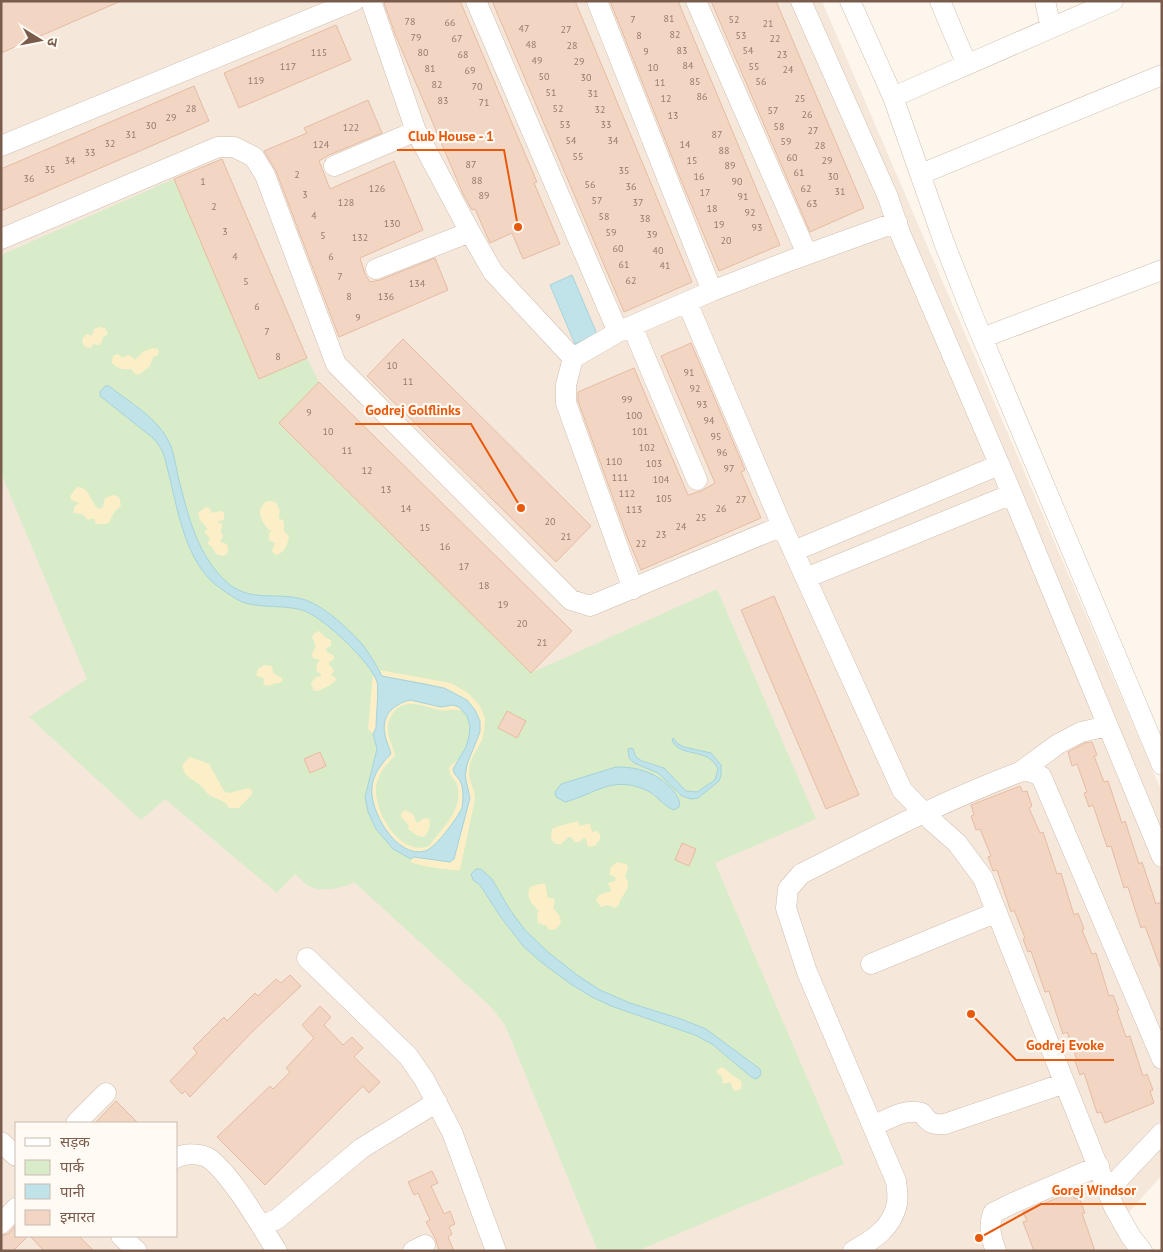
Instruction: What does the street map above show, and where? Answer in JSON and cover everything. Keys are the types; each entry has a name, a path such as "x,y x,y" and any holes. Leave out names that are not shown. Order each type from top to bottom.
{"street":[{"path":"1,146 354,1"},
{"path":"371,1 416,131 470,232 493,272 572,358"},
{"path":"476,1 625,329 697,480"},
{"path":"597,1 712,292"},
{"path":"696,1 808,254"},
{"path":"801,1 888,197 896,222 1012,494 1162,857"},
{"path":"850,1 893,97 945,245 982,338 1162,765"},
{"path":"940,1 967,65"},
{"path":"1045,1 1052,28"},
{"path":"893,97 1113,1"},
{"path":"921,174 1162,74"},
{"path":"334,166 416,131"},
{"path":"1,239 218,147 234,147 254,157 265,175 336,364 571,600 590,606 782,526"},
{"path":"633,589 566,403 566,385 572,358 625,329 687,302 808,254 896,222"},
{"path":"376,269 470,232"},
{"path":"982,338 1162,270"},
{"path":"687,302 782,526 902,790 957,843 984,878 1118,1216 1142,1251"},
{"path":"794,551 999,465"},
{"path":"806,578 1012,494"},
{"path":"873,518 885,546"},
{"path":"1020,772 1058,744 1081,732 1108,726"},
{"path":"852,1251 874,1239 890,1223 897,1204 896,1181 807,972 786,908 788,889 801,874 924,812 1020,772 1025,770 1040,776 1162,1059"},
{"path":"871,964 997,912"},
{"path":"307,958 408,1056 424,1079 452,1132 496,1251"},
{"path":"873,1126 912,1110 922,1113 934,1125 945,1124 1065,1082"},
{"path":"77,1122 106,1093"},
{"path":"261,1226 278,1219 362,1148 437,1102"},
{"path":"1108,1190 1162,1133"},
{"path":"1,1142 15,1155"},
{"path":"178,1158 194,1154 209,1158 227,1177 277,1251"},
{"path":"996,1251 991,1239 989,1224 993,1213 1099,1166"},
{"path":"1,1224 15,1209"},
{"path":"122,1237 138,1251"}],"shaded area":[{"path":"1,1 822,1 1162,792 1162,1175 1120,1222 1151,1251 1,1251"}],"green space":[{"path":"174,179 259,379 307,358 319,382 279,424 531,673 717,589 816,819 715,863 844,1164 637,1251 598,1251 505,1025 491,1007 354,882 343,887 318,889 307,885 295,874 277,893 165,799 141,820 29,717 87,679 1,473 1,255"}],"sand":[{"path":"99,327 105,328 108,334 103,337 101,344 93,344 92,347 88,348 84,346 82,341 84,336 87,334 92,336 94,329"},
{"path":"153,348 158,349 157,356 153,357 150,366 140,374 136,375 131,369 121,369 112,363 113,356 118,354 123,358 130,355 135,360 144,351"},
{"path":"78,487 88,493 99,509 103,507 105,498 113,495 119,497 121,505 115,511 110,522 96,524 94,518 88,520 82,514 74,513 74,507 79,503 70,497"},
{"path":"265,502 275,502 279,507 279,519 283,520 284,530 289,536 285,548 281,553 275,555 272,551 275,543 269,540 269,533 272,531 266,527 260,514 260,510"},
{"path":"206,507 212,513 220,511 224,513 224,520 218,521 218,523 222,523 221,532 223,536 220,542 227,544 228,550 227,554 223,556 216,554 208,544 210,539 204,531 208,529 200,520 198,513"},
{"path":"319,631 331,640 331,646 326,648 326,651 334,656 329,665 334,671 331,675 336,680 317,691 313,690 311,683 316,677 321,676 316,671 320,660 313,658 312,654 316,646 312,637"},
{"path":"265,665 272,666 273,673 282,678 282,682 266,686 263,683 265,679 256,675 258,669"},
{"path":"379,670 451,683 468,693 480,706 485,718 482,740 471,760 469,772 475,799 460,870 420,865 411,862 411,859 414,857 450,862 467,784 466,771 478,736 479,728 476,712 465,700 451,691 428,684 382,676"},
{"path":"373,675 378,682 376,728 373,734 368,729"},
{"path":"409,700 441,707 453,705 459,707 462,711 406,704 393,712 390,717 389,736 395,756 380,774 376,788 380,809 391,830 399,839 419,848 429,846 450,819 457,804 458,788 450,774 449,767 459,759 453,772 461,782 462,808 451,825 430,849 415,852 395,841 387,831 376,809 372,788 376,773 390,750 385,733 388,713 400,703"},
{"path":"190,757 209,764 224,791 229,793 248,788 252,790 252,794 239,808 229,808 224,802 209,795 201,786 187,776 182,765"},
{"path":"405,810 413,814 417,823 424,818 429,819 429,828 424,837 418,836 408,829 409,826 401,817 401,813"},
{"path":"578,821 580,826 590,824 592,832 597,831 600,834 600,839 595,846 588,847 584,838 579,842 575,842 571,837 568,837 561,844 555,844 551,839 552,829"},
{"path":"617,862 626,864 628,868 625,877 628,887 617,907 608,905 601,907 596,901 599,895 611,891 608,883 615,881 616,878 609,874 611,867"},
{"path":"545,884 548,898 553,898 555,902 553,908 561,921 556,929 549,930 547,926 538,923 537,913 540,912 529,898 530,887"},
{"path":"722,1067 740,1081 742,1084 741,1089 734,1091 730,1082 723,1084 722,1076 717,1073 717,1070"}],"water":[{"path":"572,275 597,334 575,344 550,285"},
{"path":"105,386 109,386 149,417 163,432 172,448 190,520 201,548 218,573 229,584 237,590 246,593 293,597 318,606 343,624 357,638 382,676 444,688 467,700 475,710 480,721 480,732 467,764 465,776 470,798 454,859 450,862 414,857 411,859 393,849 376,829 368,812 365,797 377,749 373,734 376,728 378,690 377,682 366,663 333,630 310,614 295,608 259,606 245,603 234,598 206,575 198,564 185,536 163,452 153,438 100,396 100,392","holes":["410,700 441,707 453,705 459,707 467,716 470,726 466,747 453,769 462,786 462,808 451,825 430,849 415,852 404,848 387,831 375,808 372,787 378,769 391,754 384,728 389,712 398,705"]},
{"path":"673,738 684,747 711,753 721,765 719,781 698,798 691,799 682,796 658,773 634,763 629,758 628,749 631,748 636,757 642,761 664,768 686,791 697,792 715,780 718,769 708,757 681,749 676,746 672,740"},
{"path":"616,767 639,770 658,777 674,791 679,807 674,810 646,790 623,784 604,787 565,802 556,797 555,792 561,784"},
{"path":"476,869 481,869 492,879 510,910 525,930 548,952 577,975 600,990 630,1003 706,1029 760,1069 761,1074 759,1077 755,1079 750,1076 712,1044 695,1035 611,1006 572,985 523,946 500,916 480,885 473,880 471,874"}],"building":[{"path":"1,1 121,1 1,53"},
{"path":"389,1 460,1 537,182 534,183 560,244 523,259 512,233 490,243 475,209 472,210 463,194 395,34 384,3"},
{"path":"492,1 575,1 692,282 624,312"},
{"path":"610,1 678,1 780,245 719,271"},
{"path":"711,1 776,1 864,208 810,232"},
{"path":"336,25 351,60 239,108 224,73"},
{"path":"194,86 209,121 1,211 1,169"},
{"path":"368,100 382,133 319,161 330,189 394,161 423,230 360,258 365,274 370,282 380,280 435,258 448,290 339,337 276,171 264,151 307,133 304,128"},
{"path":"222,159 307,358 259,379 174,179"},
{"path":"403,339 591,526 556,562 367,376"},
{"path":"691,343 745,470 741,472 761,518 641,570 578,401 578,392 634,368 688,495 701,491 715,483 661,356"},
{"path":"319,382 572,631 531,673 279,423"},
{"path":"774,596 859,795 826,809 741,610"},
{"path":"507,711 526,721 517,738 498,728"},
{"path":"1092,742 1097,755 1094,756 1104,782 1108,781 1122,823 1125,821 1139,864 1142,862 1156,904 1162,902 1162,967 1160,967 1145,926 1141,928 1128,887 1124,888 1111,846 1107,847 1093,805 1089,807 1084,793 1087,792 1077,764 1072,766 1068,752 1085,743"},
{"path":"320,752 326,766 310,773 304,759"},
{"path":"1020,786 1023,792 1027,791 1032,806 1029,808 1040,833 1043,832 1057,874 1061,873 1074,915 1078,913 1084,929 1082,930 1092,954 1096,953 1109,996 1113,995 1119,1010 1117,1011 1126,1037 1130,1036 1143,1076 1147,1074 1153,1090 1150,1091 1154,1103 1105,1123 1101,1112 1097,1113 1084,1073 1080,1075 1067,1032 1063,1034 1049,991 1045,992 1031,951 1028,952 1023,939 1025,938 1014,910 1011,912 997,870 993,871 988,857 991,856 980,829 976,830 971,816 974,815 971,805"},
{"path":"682,843 696,849 689,866 675,860"},
{"path":"290,975 301,986 253,1031 190,1097 185,1091 182,1094 170,1081 197,1053 193,1048 224,1017 227,1021 255,993 258,996 276,979 281,983"},
{"path":"320,1006 331,1017 324,1025 343,1045 352,1037 363,1048 354,1057 380,1082 369,1093 363,1086 265,1185 217,1137 270,1086 273,1089 290,1072 286,1068 314,1038 302,1025"},
{"path":"116,1101 137,1122 96,1122"},
{"path":"432,1171 438,1183 431,1186 444,1214 450,1211 455,1224 449,1227 452,1234 448,1237 454,1251 439,1251 436,1240 426,1222 430,1220 418,1193 414,1195 408,1182"},
{"path":"1072,1192 1075,1199 1079,1197 1085,1213 1082,1213 1095,1251 1034,1251 1023,1222 1027,1221 1023,1212"},
{"path":"15,1226 15,1237 27,1237 13,1251 1,1251 1,1236 8,1234"},
{"path":"31,1237 80,1237 94,1251 44,1251"}],"place":[{"name":"Club House - 1","path":"518,227"},
{"name":"Godrej Golflinks","path":"521,508"},
{"name":"Godrej Evoke","path":"971,1014"},
{"name":"Gorej Windsor","path":"979,1238"}]}
